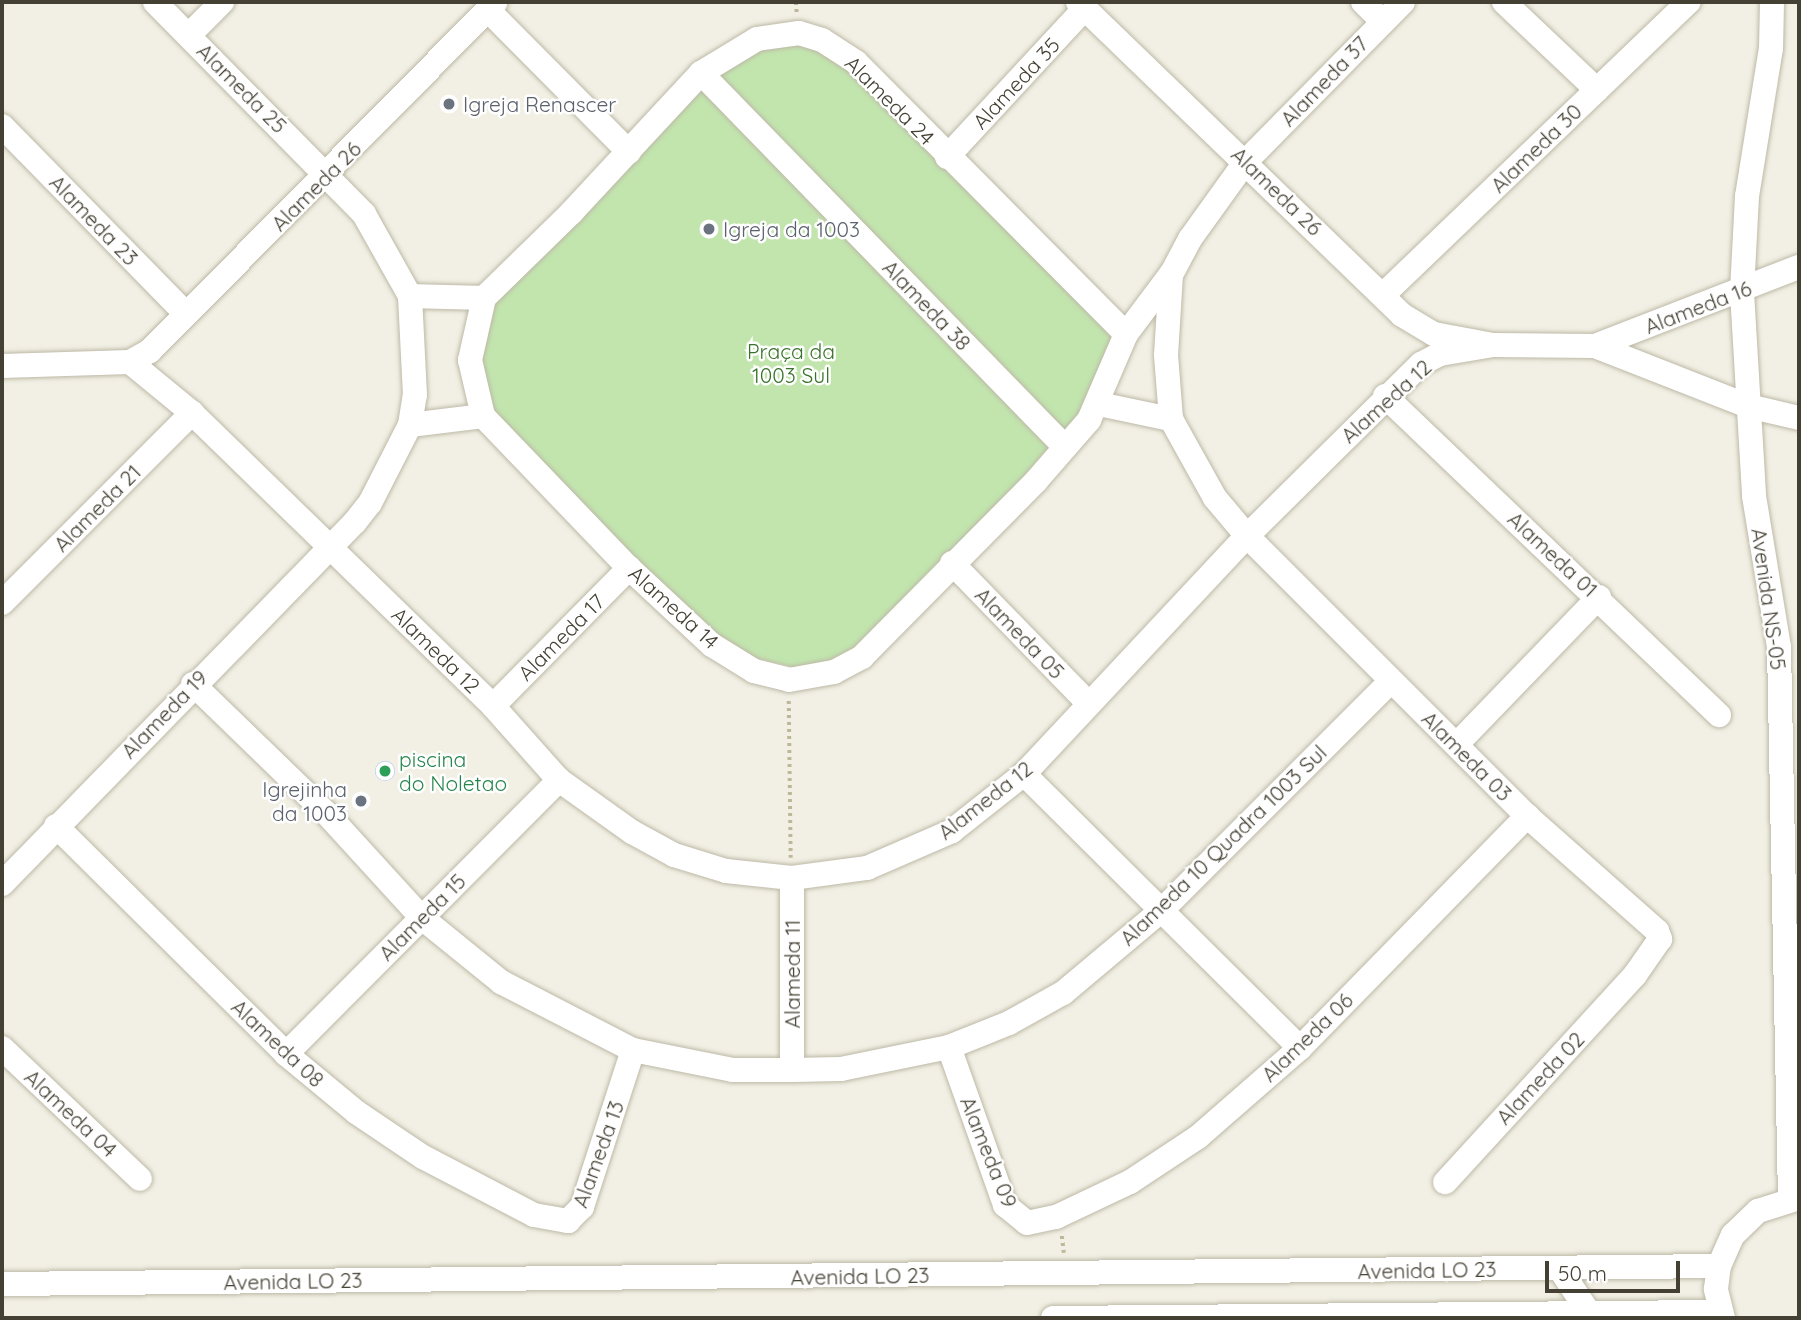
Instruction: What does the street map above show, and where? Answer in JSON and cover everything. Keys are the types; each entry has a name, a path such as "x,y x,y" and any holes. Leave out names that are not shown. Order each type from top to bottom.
{"street":[{"name":"Alameda 25","path":"155,2 329,175 364,214 410,296"},
{"path":"189,36 222,2"},
{"path":"1363,2 1382,21"},
{"name":"Alameda 37","path":"1171,274 1246,161 1403,2"},
{"path":"1504,2 1597,90"},
{"name":"Alameda 30","path":"1384,294 1688,2"},
{"name":"Avenida NS-05","path":"1772,2 1771,48 1747,197 1742,292 1754,496 1779,647 1794,1198"},
{"name":"Alameda 35","path":"947,157 1081,5"},
{"name":"Alameda 26","path":"1081,5 1384,294 1402,315 1434,334 1493,345"},
{"path":"492,6 629,152"},
{"name":"Alameda 26","path":"130,362 150,351 329,175 492,6"},
{"name":"Alameda 24","path":"484,299 629,152 701,73 757,39 799,33 822,40 877,80 947,157 1126,334"},
{"name":"Alameda 38","path":"701,73 1065,447"},
{"name":"Alameda 23","path":"2,126 186,314"},
{"name":"Alameda 16","path":"1493,345 1595,346 1742,292 1799,267"},
{"path":"1126,334 1171,274"},
{"path":"1099,404 1171,419 1166,355 1171,274"},
{"path":"410,296 484,299 470,360 483,416 410,425"},
{"name":"Alameda 19","path":"2,884 370,503 410,425 415,395 410,296"},
{"name":"Alameda 14","path":"483,416 629,568 712,645 754,671 789,680 834,672 862,657 1065,447 1099,404 1126,334"},
{"name":"Alameda 12","path":"130,362 192,413 493,706 559,780 674,855 726,871 792,878 867,868 905,855 952,831 1024,774 1087,702 1385,396 1430,358 1493,345"},
{"name":"Alameda 16","path":"1595,346 1748,406 1799,418"},
{"path":"2,366 130,362"},
{"name":"Alameda 01","path":"1385,396 1599,597 1719,715"},
{"name":"Alameda 21","path":"2,603 192,413"},
{"name":"Alameda 03","path":"1171,419 1215,498 1247,536 1390,682 1458,743 1527,816 1657,931 1660,943 1635,975"},
{"name":"Alameda 05","path":"952,563 1087,702"},
{"name":"Alameda 17","path":"493,706 629,568"},
{"path":"1458,743 1599,597"},
{"name":"Alameda 10 Quadra 1003 Sul","path":"193,684 327,814 422,918 501,982 633,1051 733,1070 792,1070 841,1069 949,1047 1009,1023 1063,993 1162,909 1390,682"},
{"path":"1024,774 1300,1048"},
{"name":"Alameda 15","path":"286,1054 559,780"},
{"name":"Alameda 06","path":"1056,1217 1130,1182 1198,1137 1300,1048 1527,816"},
{"name":"Alameda 08","path":"56,826 286,1054 356,1112 423,1157 534,1215"},
{"name":"Alameda 11","path":"792,878 792,1070"},
{"name":"Alameda 02","path":"1445,1182 1635,975"},
{"name":"Alameda 09","path":"949,1047 1005,1205 1027,1223 1056,1217"},
{"name":"Alameda 04","path":"2,1048 141,1178"},
{"name":"Alameda 13","path":"534,1215 568,1221 582,1207 633,1051"},
{"path":"1053,1318 1589,1313 1722,1315 1719,1266 1733,1235 1749,1219 1794,1198"},
{"name":"Avenida LO 23","path":"2,1284 1719,1266"},
{"path":"1560,1269 1589,1313"}],"path":[{"path":"789,680 792,878"},
{"path":"1056,1217 1065,1274"}],"green space":[{"name":"Praça da 1003 Sul","path":"799,33 877,80 1126,334 1099,404 875,641 822,674 712,648 482,414 470,360 484,298 713,65"}],"water":[{"name":"piscina do Noletao","path":"385,761 392,764 395,771 392,778 385,781 378,778 375,771 378,764"}],"place":[{"name":"Igreja Renascer","path":"449,104"},
{"name":"Igreja da 1003","path":"709,229"},
{"name":"piscina do Noletao","path":"385,771"},
{"name":"Igrejinha da 1003","path":"361,801"}]}
